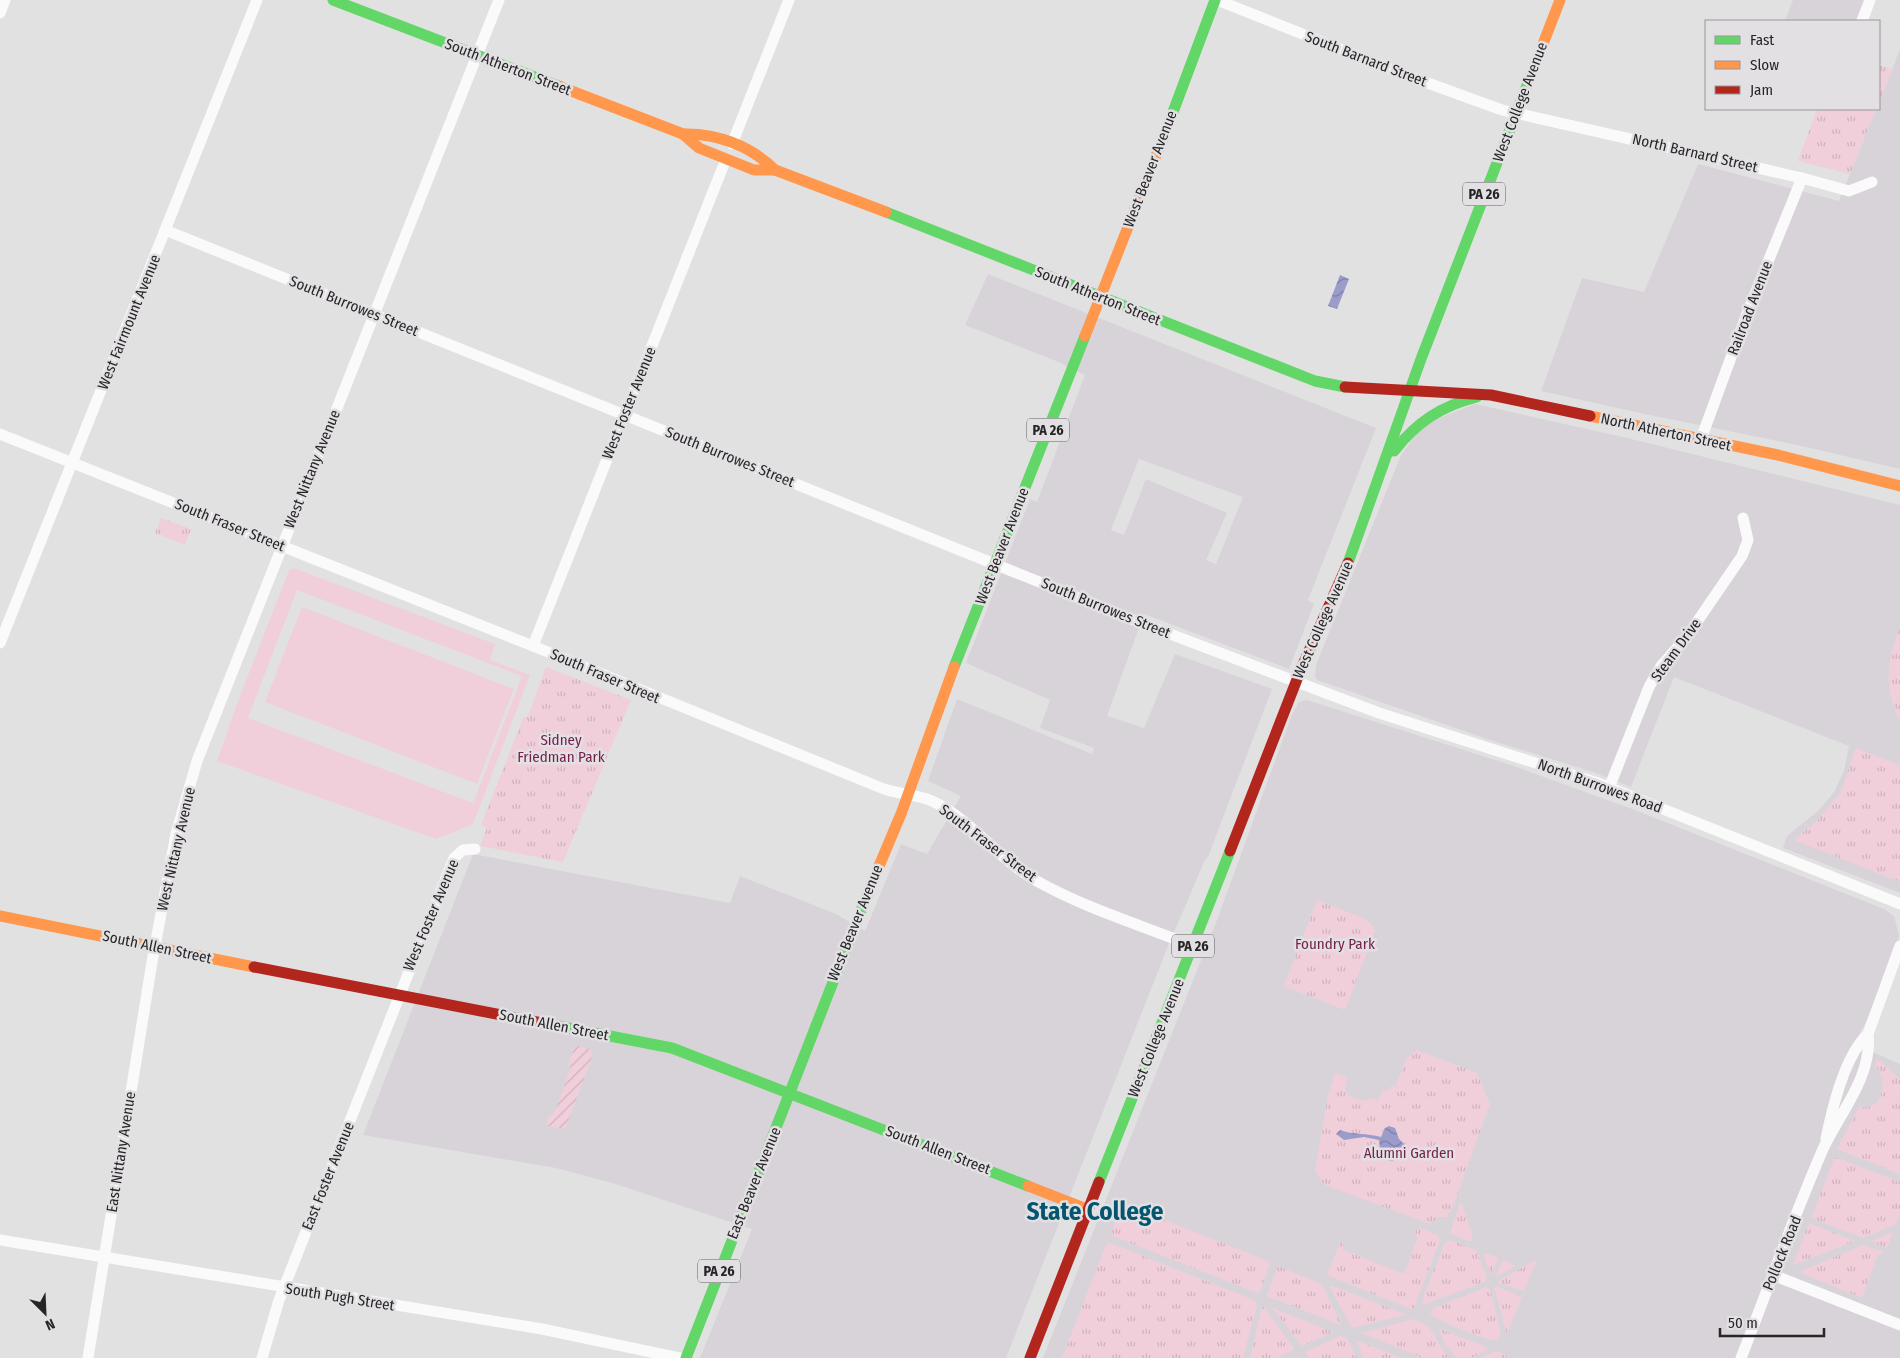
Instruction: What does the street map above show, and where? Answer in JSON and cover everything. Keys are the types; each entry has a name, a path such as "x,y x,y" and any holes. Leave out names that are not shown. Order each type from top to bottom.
{"main road":[{"name":"South Atherton Street","path":"333,0 683,134 699,148 754,170 775,170 1328,385 1366,389 1429,390"},
{"name":"West Beaver Avenue","path":"790,1092 839,962 907,795 994,563 1101,297 1216,0"},
{"name":"West College Avenue","path":"1087,1209 1193,946 1296,682 1326,620 1410,389 1560,0"},
{"name":"South Atherton Street","path":"683,134 704,133 760,156 775,170"},
{"name":"North Atherton Street","path":"1429,390 1491,395 1778,455 1900,486"},
{"path":"1381,471 1402,440 1429,414 1464,400 1491,395"},
{"name":"South Allen Street","path":"0,916 398,996 672,1048 790,1092 1087,1209"},
{"name":"East Beaver Avenue","path":"686,1358 790,1092"},
{"name":"PA 26","path":"1030,1358 1087,1209"}],"street":[{"path":"0,13 5,0"},
{"name":"West Fairmount Avenue","path":"0,644 257,0"},
{"name":"West Nittany Avenue","path":"155,946 176,834 197,761 499,0"},
{"path":"732,144 789,0"},
{"name":"South Barnard Street","path":"1216,0 1403,74 1516,113"},
{"path":"1862,20 1870,0"},
{"name":"North Barnard Street","path":"1516,113 1802,178 1849,191 1872,182"},
{"name":"West Foster Avenue","path":"533,646 726,159"},
{"name":"Railroad Avenue","path":"1701,439 1748,311 1802,178"},
{"name":"South Burrowes Street","path":"165,230 994,563 1296,682"},
{"name":"South Fraser Street","path":"0,434 533,646 876,786 920,797 939,805 1007,861 1036,880 1079,901 1193,946"},
{"name":"Steam Drive","path":"1609,788 1649,687 1661,666 1688,635 1742,556 1748,540 1744,518"},
{"name":"North Burrowes Road","path":"1296,682 1379,713 1609,788 1900,904"},
{"name":"West Foster Avenue","path":"398,996 454,858 463,850 475,849"},
{"name":"East Nittany Avenue","path":"88,1358 155,946"},
{"name":"Pollock Road","path":"1741,1358 1824,1147 1831,1113 1845,1075 1858,1044 1868,1034 1900,946"},
{"name":"East Foster Avenue","path":"262,1358 284,1288 398,996"},
{"name":"South Pugh Street","path":"0,1240 549,1330 679,1358"},
{"path":"1773,1275 1900,1326"}],"shaded area":[{"path":"1793,0 1864,0 1856,20 1785,20"},
{"path":"1900,49 1900,469 1797,445 1541,391 1582,278 1644,292 1698,164 1839,201 1876,110 1880,110 1880,100"},
{"path":"988,274 1376,428 1308,600 1314,604 1289,669 1144,614 1107,716 1144,728 1175,654 1272,689 1208,857 1205,860 1168,946 1006,1358 700,1358 752,1229 612,1183 556,1168 363,1135 473,854 730,903 740,876 836,914 865,931 901,844 927,854 961,796 928,781 957,699 1092,754 1094,748 1040,728 1050,700 966,663 1030,499 1037,502 1085,375 1056,361 965,325","holes":["1139,459 1243,497 1216,564 1206,560 1227,513 1146,479 1124,535 1111,530"]},
{"path":"1475,404 1623,437 1900,505 1900,893 1783,848 1787,836 1819,810 1834,792 1844,771 1849,746 1674,677 1631,787 1593,772 1490,740 1317,680 1315,676 1316,665 1401,455 1424,424"},
{"path":"1307,700 1514,766 1635,810 1884,909 1894,916 1899,936 1867,1020 1854,1044 1900,1064 1900,1358 1043,1358 1217,920 1291,717 1299,702"}],"green space":[{"path":"1880,65 1892,69 1880,100"},
{"path":"1817,110 1876,110 1850,174 1798,161"},
{"path":"161,518 191,529 185,545 155,533"},
{"path":"294,568 495,644 490,660 530,675 473,824 436,839 217,761 289,570","holes":["297,590 522,676 473,803 248,718"]},
{"path":"302,607 514,689 477,784 265,702"},
{"path":"1900,628 1900,722 1891,698 1889,675 1892,652"},
{"name":"Sidney Friedman Park","path":"546,667 631,700 563,862 480,846 487,828 481,825 523,718 528,716"},
{"path":"1856,748 1900,765 1900,880 1898,881 1794,840 1817,821 1841,792"},
{"name":"Foundry Park","path":"1317,900 1363,918 1370,922 1375,931 1345,1010 1284,986"},
{"path":"577,1046 590,1049 593,1055 565,1129 548,1126 547,1118 556,1109 571,1067 568,1065 573,1053 571,1050"},
{"name":"Alumni Garden","path":"1417,1050 1477,1073 1490,1104 1455,1201 1447,1217 1438,1217 1430,1224 1325,1185 1315,1171 1328,1096 1335,1073 1347,1077 1345,1091 1349,1096 1363,1101 1371,1098 1378,1101 1383,1090 1388,1091 1391,1086 1395,1087 1407,1058"},
{"path":"1877,1059 1900,1079 1900,1174 1837,1149 1859,1107 1874,1105 1882,1094 1882,1079 1875,1065"},
{"path":"1835,1157 1900,1182 1900,1215 1896,1224 1863,1238 1811,1218"},
{"path":"1460,1203 1462,1204 1473,1238 1471,1242 1450,1233"},
{"path":"1125,1204 1270,1262 1261,1290 1257,1293 1113,1236 1111,1233 1121,1206"},
{"path":"1809,1223 1855,1241 1793,1265"},
{"path":"1420,1228 1438,1235 1440,1240 1413,1310 1327,1275 1340,1243 1344,1242 1343,1250 1404,1274 1418,1237 1414,1235 1415,1231"},
{"path":"1893,1232 1887,1248 1871,1241"},
{"path":"1450,1240 1476,1250 1487,1277 1484,1282 1423,1305 1422,1301 1445,1242"},
{"path":"1110,1243 1256,1301 1257,1305 1243,1358 1062,1358 1106,1245"},
{"path":"1863,1245 1883,1252 1881,1255 1878,1254 1862,1298 1799,1272"},
{"path":"1483,1254 1498,1258 1491,1275"},
{"path":"1502,1261 1515,1266 1496,1277"},
{"path":"1534,1261 1536,1262 1524,1291 1497,1282"},
{"path":"1278,1266 1322,1284 1341,1325 1267,1296"},
{"path":"1332,1286 1405,1315 1352,1328 1330,1287"},
{"path":"1496,1286 1522,1297 1507,1334 1494,1287"},
{"path":"1486,1287 1490,1289 1501,1333 1498,1340 1484,1338 1463,1330 1442,1321 1430,1313 1433,1308"},
{"path":"1262,1307 1264,1307 1295,1350 1276,1358 1250,1358"},
{"path":"1273,1308 1333,1332 1302,1346"},
{"path":"1413,1319 1427,1326 1450,1358 1423,1358 1362,1333"},
{"path":"1439,1329 1488,1349 1472,1358 1457,1358 1445,1344"},
{"path":"1340,1336 1347,1338 1357,1358 1310,1358 1305,1352"},
{"path":"1357,1342 1360,1342 1402,1358 1363,1358"},
{"path":"1496,1351 1505,1354 1507,1358 1480,1358"}],"water":[{"path":"1340,275 1349,279 1337,309 1328,306"},
{"path":"1389,1126 1395,1128 1399,1139 1405,1145 1401,1148 1401,1154 1393,1161 1386,1160 1380,1150 1379,1140 1364,1137 1344,1140 1336,1134 1340,1130 1381,1137 1385,1128"}],"traffic: fast":[{"path":"333,0 561,87"},
{"path":"1167,128 1215,0"},
{"path":"1348,563 1421,359 1531,75"},
{"path":"886,212 1315,381 1345,387"},
{"path":"954,667 1085,336"},
{"path":"1394,451 1431,416 1452,405 1477,397"},
{"path":"1099,1182 1230,851"},
{"path":"686,1358 871,885"},
{"path":"563,1027 672,1048 1028,1186"}],"traffic: slow":[{"path":"1531,75 1560,0"},
{"path":"561,87 683,134 699,148 754,170 775,170 886,212"},
{"path":"1085,336 1167,128"},
{"path":"683,134 708,136 733,143 755,154 775,170"},
{"path":"1590,416 1778,455 1900,486"},
{"path":"871,885 901,814 954,667"},
{"path":"0,916 254,967"},
{"path":"1028,1186 1087,1209"}],"traffic: jam":[{"path":"1345,387 1491,395 1590,416"},
{"path":"1230,851 1301,669 1348,563"},
{"path":"254,967 563,1027"},
{"path":"1030,1358 1099,1182"}],"district":[{"name":"State College","path":"1095,1211"}]}
